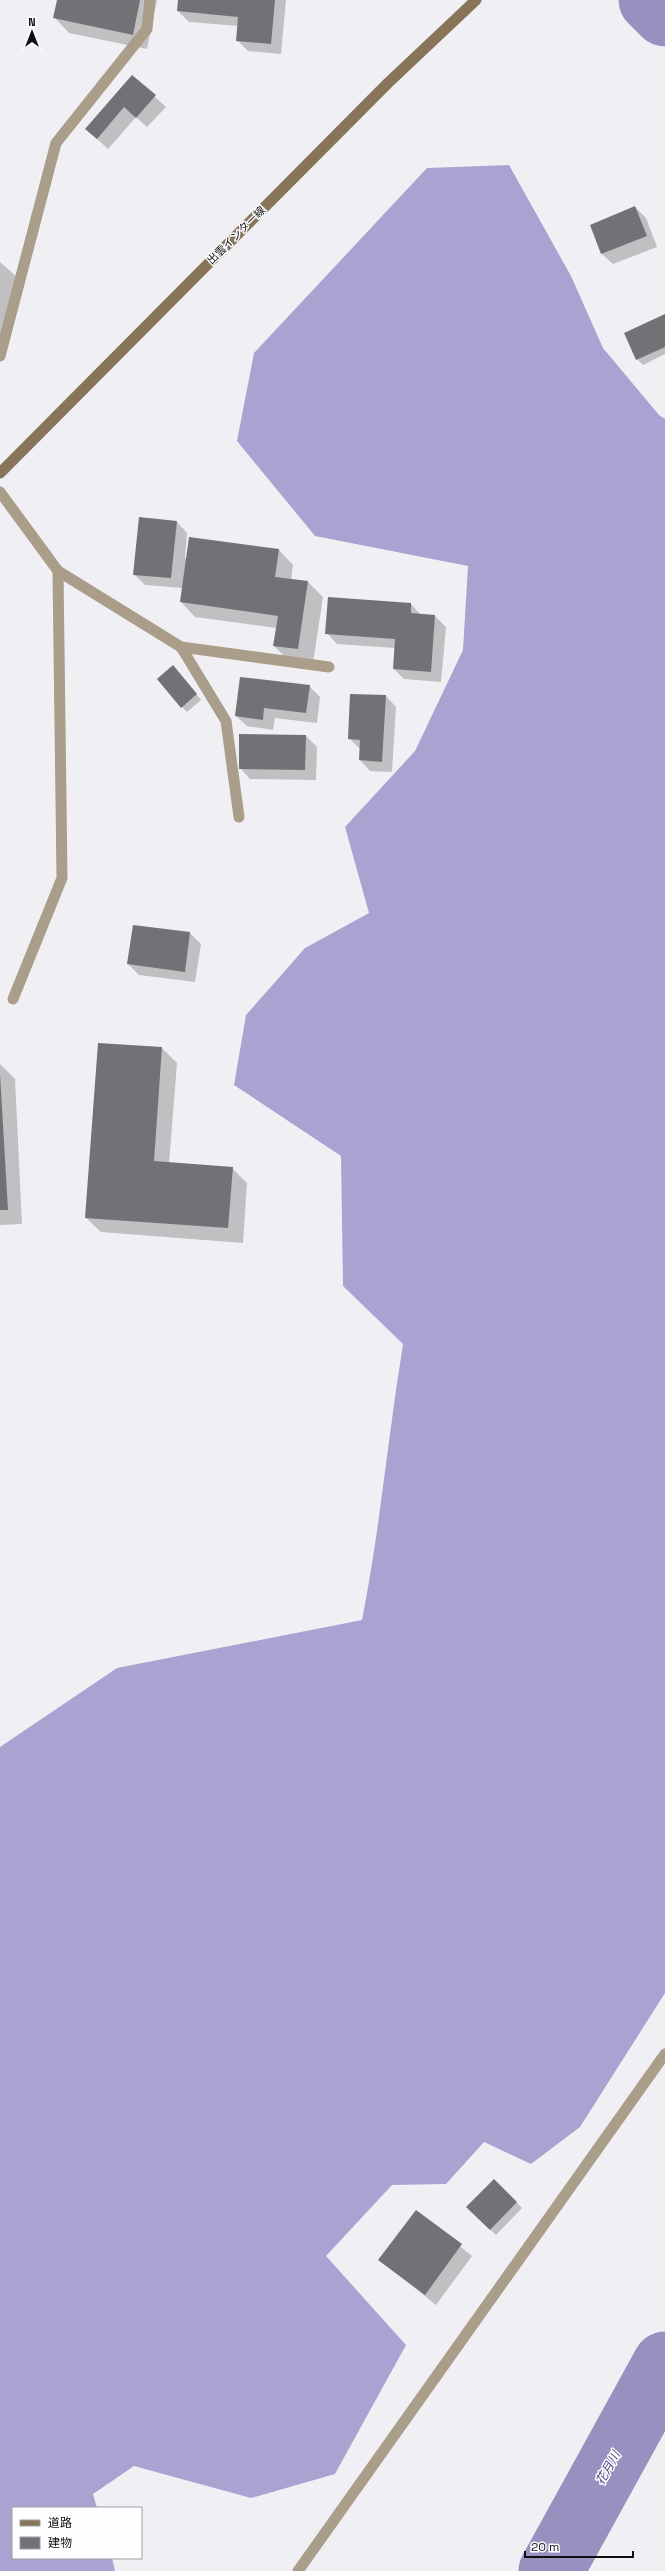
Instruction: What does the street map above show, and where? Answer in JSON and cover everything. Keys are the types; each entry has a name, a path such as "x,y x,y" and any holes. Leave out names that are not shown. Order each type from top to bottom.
{"main road":[{"name":"出雲インター線","path":"0,473 388,83 476,0"}],"street":[{"path":"0,356 56,144 147,29 150,0"},
{"path":"0,492 58,571 181,647 329,667"},
{"path":"13,998 62,878 58,571"},
{"path":"181,647 226,721 239,817"},
{"path":"298,2571 665,2054"}],"shaded area":[{"path":"509,165 571,276 603,348 659,415 665,419 665,1993 580,2127 531,2164 484,2142 446,2184 392,2185 326,2256 406,2345 335,2474 251,2498 134,2466 93,2494 97,2507 12,2507 12,2559 112,2559 115,2571 0,2571 0,1747 117,1668 362,1620 374,1551 403,1344 343,1286 341,1156 234,1085 246,1015 305,948 369,913 345,827 415,751 463,650 468,566 315,536 237,441 254,353 427,168"}],"building":[{"path":"57,0 140,0 133,35 53,18"},
{"path":"178,0 275,0 271,44 236,41 238,17 177,11"},
{"path":"132,75 156,95 136,118 124,107 97,139 85,129"},
{"path":"635,206 647,236 601,254 590,225"},
{"path":"665,314 665,347 636,360 624,333"},
{"path":"139,517 177,521 171,578 133,575"},
{"path":"189,537 279,549 275,577 308,581 298,649 273,646 278,616 180,602"},
{"path":"328,597 411,603 411,613 435,615 431,672 393,669 395,639 325,634"},
{"path":"173,665 197,694 181,708 157,679"},
{"path":"240,677 310,685 306,713 264,708 263,720 235,716"},
{"path":"350,694 386,695 382,762 359,760 360,740 348,739"},
{"path":"239,734 306,735 305,770 239,769"},
{"path":"133,925 190,932 185,972 127,964"},
{"path":"98,1043 162,1047 154,1161 233,1167 228,1228 85,1218"},
{"path":"0,1074 8,1210 0,1210"},
{"path":"494,2179 517,2202 490,2230 466,2207"},
{"path":"416,2210 462,2244 425,2295 378,2260"}],"waterway":[{"path":"651,0 665,14"},
{"name":"花月川","path":"551,2571 665,2364"}]}
